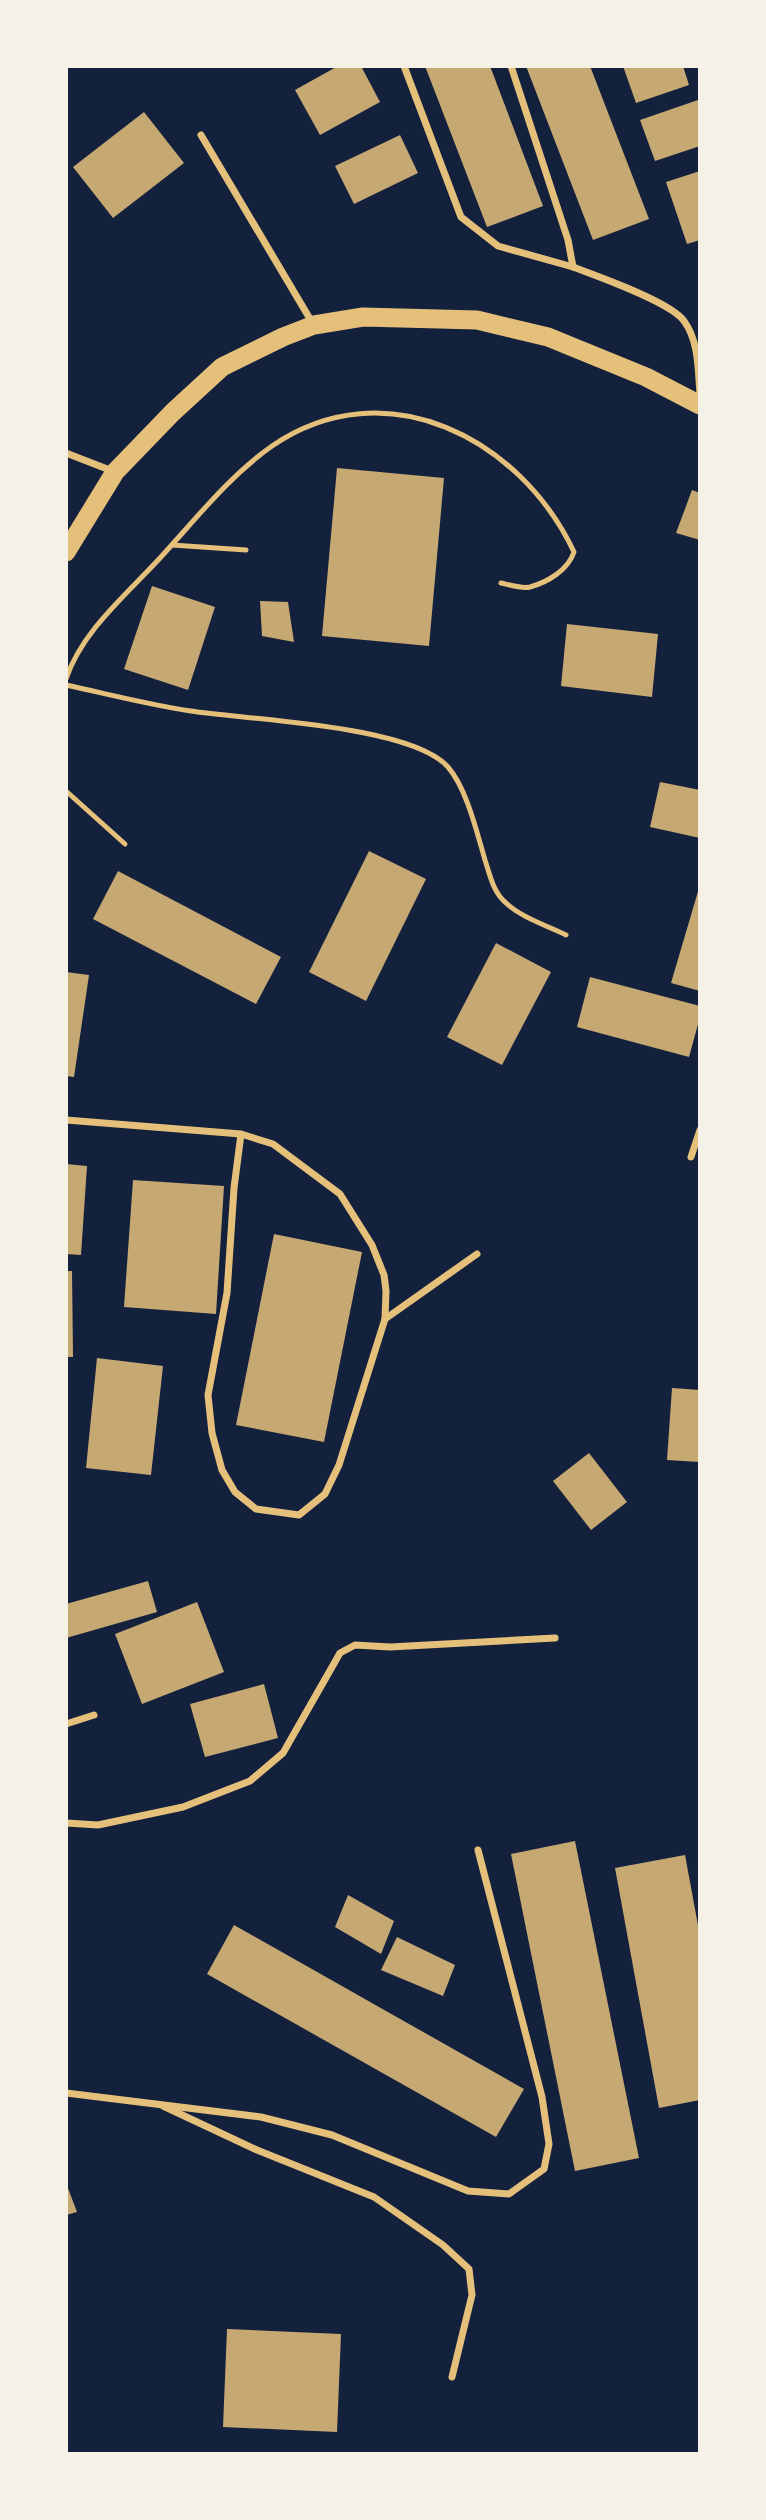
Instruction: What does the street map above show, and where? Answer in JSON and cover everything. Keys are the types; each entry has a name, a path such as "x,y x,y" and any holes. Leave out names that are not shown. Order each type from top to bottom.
{"highway":[{"path":"66,551 73,528 115,472 173,412 222,367 314,325 363,317 477,320 548,337 646,377 699,405"}],"street":[{"path":"404,66 461,218 498,246 573,267 665,305 684,319 693,338 699,394"},
{"path":"511,66 568,240 573,267"},
{"path":"201,135 314,325"},
{"path":"66,453 115,472"},
{"path":"66,1120 241,1134 273,1144 340,1194 372,1245 384,1275 385,1318 339,1465 325,1494 299,1515 256,1509 235,1492 222,1470 212,1433 208,1395 227,1293 234,1188 241,1134"},
{"path":"691,1157 699,1130"},
{"path":"385,1318 477,1254"},
{"path":"66,1823 98,1825 183,1807 250,1781 283,1754 340,1653 355,1645 390,1647 555,1638"},
{"path":"66,1724 94,1715"},
{"path":"66,2093 261,2117 332,2135 468,2191 509,2194 544,2169 549,2144 542,2097 478,1850"},
{"path":"156,2103 257,2150 374,2197 443,2245 469,2269 472,2295 452,2377"}],"lane":[{"path":"66,679 69,664 96,626 227,482 273,445 310,425 351,413 403,414 450,429 493,452 524,480 562,527 574,552 569,565 528,588 501,583"},
{"path":"172,545 246,550"},
{"path":"66,685 190,711 318,725 373,735 421,750 447,765 458,783 494,887 505,902 526,917 566,935"},
{"path":"66,790 125,844"}],"building":[{"path":"338,66 361,66 380,102 320,135 295,90"},
{"path":"425,66 490,66 543,206 487,227"},
{"path":"526,66 590,66 649,219 593,240"},
{"path":"623,66 683,66 689,85 636,103"},
{"path":"698,100 700,146 655,161 640,120"},
{"path":"144,112 184,163 113,218 73,167"},
{"path":"400,135 418,173 354,204 335,166"},
{"path":"700,171 700,240 687,244 666,182"},
{"path":"337,468 444,478 429,646 322,636"},
{"path":"692,490 700,493 700,540 676,533"},
{"path":"152,586 215,607 188,690 124,669"},
{"path":"260,601 288,602 294,642 262,636"},
{"path":"567,624 658,634 652,697 561,686"},
{"path":"660,782 700,790 700,838 650,827"},
{"path":"369,851 426,879 366,1001 309,972"},
{"path":"118,871 281,957 256,1004 93,919"},
{"path":"700,888 700,991 671,983"},
{"path":"496,943 551,972 502,1065 447,1037"},
{"path":"66,972 89,975 74,1077 66,1076"},
{"path":"590,977 700,1006 700,1017 689,1057 577,1027"},
{"path":"66,1164 87,1166 81,1255 66,1254"},
{"path":"133,1180 224,1186 216,1314 124,1307"},
{"path":"274,1234 362,1252 324,1442 236,1425"},
{"path":"66,1271 72,1271 73,1357 66,1357"},
{"path":"97,1358 163,1366 151,1475 86,1468"},
{"path":"672,1388 700,1390 700,1462 667,1460"},
{"path":"589,1453 627,1502 591,1530 553,1481"},
{"path":"148,1581 157,1612 66,1638 66,1604"},
{"path":"197,1602 224,1672 142,1704 115,1634"},
{"path":"264,1684 278,1738 205,1757 190,1704"},
{"path":"575,1841 639,2158 575,2171 511,1854"},
{"path":"685,1855 700,1936 700,2100 659,2108 615,1868"},
{"path":"348,1895 394,1921 381,1954 335,1927"},
{"path":"234,1925 524,2089 496,2137 207,1974"},
{"path":"397,1937 455,1965 443,1996 381,1970"},
{"path":"66,2183 77,2212 66,2215"},
{"path":"227,2329 341,2334 337,2432 223,2427"}]}
